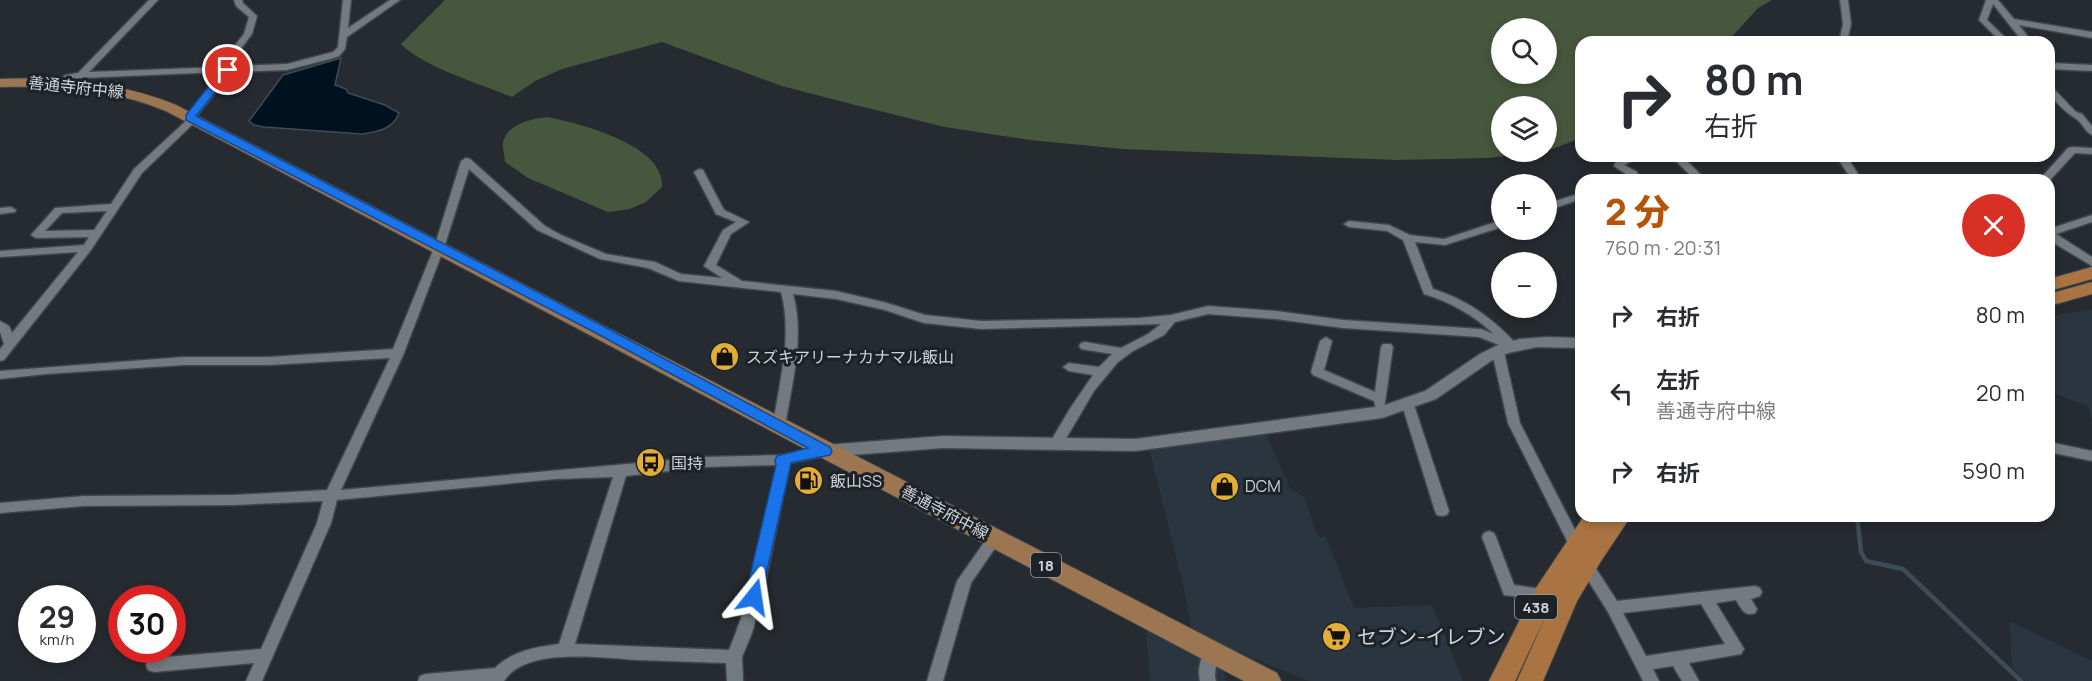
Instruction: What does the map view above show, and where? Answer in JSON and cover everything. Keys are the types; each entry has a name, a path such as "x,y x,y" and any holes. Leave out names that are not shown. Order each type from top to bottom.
{"highway":[{"path":"2055,283 2092,273"},
{"path":"2055,298 2092,288"},
{"name":"438","path":"1530,681 1595,522"},
{"name":"438","path":"1502,681 1519,641 1544,594 1581,555 1595,548 1615,522"}],"main road":[{"name":"善通寺府中線","path":"0,82 59,83 129,92 157,101 598,329 825,451 1268,681"}],"street":[{"path":"81,75 154,0"},
{"path":"228,70 225,63 248,34 253,16 239,4 238,0"},
{"path":"59,83 69,77 81,75 286,67 327,57 336,54 342,47 347,0"},
{"path":"344,36 396,0"},
{"path":"1844,0 1847,24 1844,36"},
{"path":"2000,36 1983,20 1992,0 2023,36"},
{"path":"2010,21 2092,35"},
{"path":"2055,66 2092,68"},
{"path":"0,357 87,248 138,171 191,118 228,70"},
{"path":"2055,95 2073,114 2079,116 2092,132"},
{"path":"2050,174 2072,150 2092,151"},
{"path":"254,681 324,523 332,495 398,353 439,248 466,161 541,228 557,237 604,257 651,265 679,277 836,295 887,307 924,319 981,325 1139,322 1171,319 1208,310 1343,324 1481,333 1505,349"},
{"path":"1620,162 1619,166 1633,174"},
{"path":"1682,162 1695,174"},
{"path":"699,172 720,212 744,222 727,232 710,266 740,284"},
{"path":"1557,204 1575,198"},
{"path":"96,233 36,236 59,210 114,207"},
{"path":"2055,232 2092,218"},
{"path":"1349,224 1389,228 1408,238 1445,242 1491,227"},
{"path":"1408,238 1428,291 1452,298 1476,310 1490,322 1505,349 1514,423 1581,555 1650,681"},
{"path":"2055,238 2092,262"},
{"path":"0,254 87,248"},
{"path":"779,426 790,354 790,302 786,291"},
{"path":"1056,444 1079,402 1102,372 1123,352 1165,328 1171,319"},
{"path":"0,325 5,329 10,344"},
{"path":"1326,341 1317,372 1380,406"},
{"path":"0,508 84,501 234,500 332,495 704,462 782,460 825,451 943,442 1135,445 1380,406 1408,405 1445,387 1484,358 1505,349 1575,343"},
{"path":"1085,346 1123,352"},
{"path":"1380,406 1387,348"},
{"path":"0,375 184,361 269,361 398,353"},
{"path":"1069,367 1102,372"},
{"path":"1408,405 1442,511"},
{"path":"2055,448 2092,456"},
{"path":"735,681 734,657 744,633 759,579 784,465 782,460"},
{"path":"565,650 621,471"},
{"path":"1489,537 1509,591 1544,594"},
{"path":"934,681 964,581 995,538"},
{"path":"1612,608 1748,593 1750,609"},
{"path":"1642,664 1736,649 1705,598"},
{"path":"426,681 497,678 510,664 536,655 565,650 734,657"},
{"path":"1208,681 1206,675 1211,651"},
{"path":"154,665 265,654"},
{"path":"1677,658 1691,681"}],"shaded area":[{"path":"341,58 335,85 346,89 348,93 385,105 399,113 393,123 379,131 362,134 264,127 254,125 249,121 283,75"},
{"path":"2092,310 2092,422 2089,407 2055,393 2055,315"},
{"path":"1266,433 1290,489 1304,497 1318,537 1326,537 1354,608 1432,605 1463,681 1309,681 1192,633 1184,589 1149,448"},
{"path":"2010,621 2092,661 2092,681 2025,681 2012,668"},
{"path":"1146,629 1224,671 1226,681 1150,681"}],"green space":[{"path":"445,0 1772,0 1758,8 1732,36 1575,36 1575,140 1557,147 1557,96 1491,96 1491,158 1487,158 1397,160 1123,149 1030,140 945,127 782,86 662,42 562,69 535,81 512,97 423,60 401,44"},
{"path":"547,117 598,131 636,148 650,159 659,172 662,187 646,202 630,209 608,212 528,178 505,162 503,143 509,131 514,127 527,121"}],"waterway":[{"path":"1858,522 1861,552 1866,561 1903,569 2021,681"}],"place":[{"name":"スズキアリーナカナマル飯山","path":"725,357"},
{"name":"国持","path":"650,463"},
{"name":"飯山SS","path":"809,481"},
{"name":"DCM","path":"1224,486"},
{"name":"セブン-イレブン","path":"1336,636"}],"route":[{"path":"228,70 190,117 598,329 825,451 782,460 784,465 754,597"}]}
